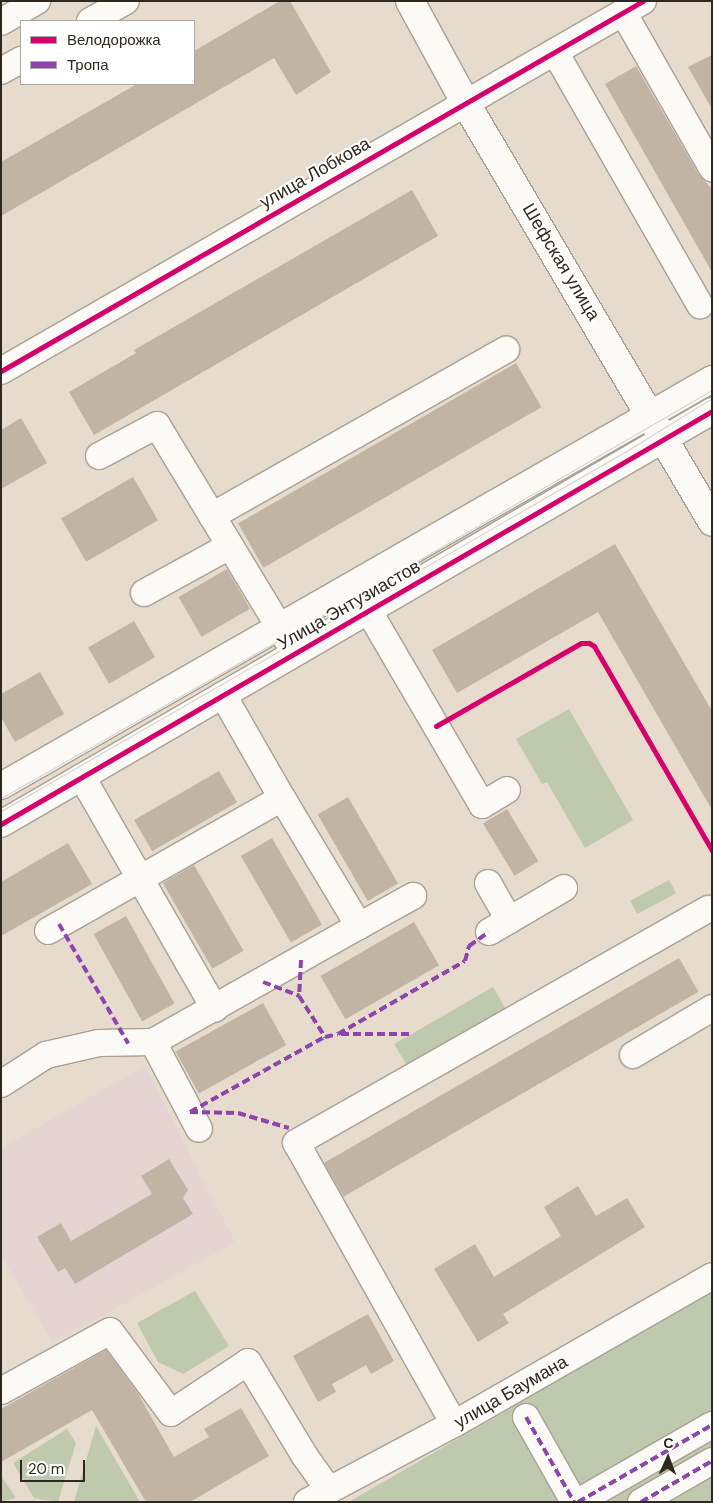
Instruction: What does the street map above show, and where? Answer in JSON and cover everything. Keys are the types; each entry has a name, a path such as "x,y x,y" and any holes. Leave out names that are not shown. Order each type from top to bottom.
{"main road":[{"name":"Шефская улица","path":"410,1 465,102 712,522"}],"street":[{"path":"1,22 37,1"},
{"path":"92,20 126,1"},
{"path":"633,7 712,168"},
{"name":"улица Лобкова","path":"1,371 465,102 633,7"},
{"path":"555,52 700,305"},
{"path":"1,71 20,61"},
{"path":"212,516 506,350"},
{"name":"Улица Энтузиастов","path":"1,786 712,379"},
{"name":"Улица Энтузиастов","path":"1,824 712,411"},
{"path":"99,456 157,425 295,653"},
{"path":"144,593 230,546"},
{"path":"353,584 486,812 507,790"},
{"path":"223,695 359,926"},
{"path":"82,777 215,1010"},
{"path":"48,931 282,798"},
{"path":"488,883 499,926 564,888"},
{"path":"1,1084 46,1055 99,1043 154,1042 215,1010 413,896"},
{"path":"454,1424 296,1142 708,910"},
{"path":"633,1055 712,1008"},
{"path":"154,1042 199,1129"},
{"name":"улица Баумана","path":"318,1496 454,1424 712,1276"},
{"path":"1,1391 110,1331 171,1413 248,1362 304,1455 318,1496"},
{"path":"526,1417 576,1502 712,1425"},
{"path":"641,1502 712,1460"}],"shaded area":[{"path":"145,1066 235,1242 53,1343 1,1255 1,1148"}],"green space":[{"path":"569,709 633,820 585,848 547,782 542,784 516,739"},
{"path":"669,880 676,893 637,914 630,901"},
{"path":"493,987 511,1018 412,1075 394,1044"},
{"path":"195,1291 229,1346 183,1374 158,1362 137,1323"},
{"path":"712,1291 712,1502 349,1502"},
{"path":"96,1426 140,1502 74,1502"},
{"path":"67,1429 76,1443 58,1502 34,1498 13,1463"},
{"path":"1,1476 16,1498 1,1502"}],"building":[{"path":"280,1 290,1 331,72 296,95 274,58 1,216 1,162 135,85 195,85 195,50"},
{"path":"712,55 712,109 688,67"},
{"path":"636,66 699,175 712,189 712,272 605,84"},
{"path":"412,190 438,236 94,435 69,392 136,353 134,350"},
{"path":"516,363 542,407 264,568 238,524"},
{"path":"21,418 47,463 1,489 1,430"},
{"path":"133,477 158,520 86,562 61,518"},
{"path":"615,544 712,711 712,810 598,612 457,693 432,650"},
{"path":"227,569 250,609 202,637 179,597"},
{"path":"134,621 155,657 109,684 88,648"},
{"path":"40,672 64,714 15,742 1,717 1,694"},
{"path":"219,771 237,802 152,851 134,820"},
{"path":"348,797 398,884 368,901 318,814"},
{"path":"507,809 538,861 514,876 483,823"},
{"path":"272,838 322,925 291,943 241,856"},
{"path":"68,843 92,884 1,936 1,882"},
{"path":"194,865 244,951 212,969 163,883"},
{"path":"126,916 174,1003 142,1021 94,934"},
{"path":"414,922 439,965 345,1019 320,976"},
{"path":"679,958 698,992 343,1197 324,1163"},
{"path":"263,1003 286,1045 199,1093 176,1051"},
{"path":"169,1159 188,1190 183,1198 193,1214 75,1284 65,1268 58,1272 37,1237 61,1223 71,1241 152,1194 141,1176"},
{"path":"578,1186 596,1216 627,1198 645,1227 503,1314 509,1323 478,1342 434,1269 475,1244 494,1277 561,1236 544,1207"},
{"path":"368,1314 394,1361 371,1374 366,1365 332,1384 336,1392 318,1402 293,1356"},
{"path":"106,1350 137,1392 174,1457 209,1437 204,1429 241,1408 269,1456 190,1502 146,1502 92,1410 1,1462 1,1409"}],"tram line":[{"path":"398,572 712,390"},
{"path":"1,811 628,450 712,398"},
{"path":"1,798 325,614"}],"marked path":[{"path":"59,924 128,1043"},
{"path":"190,1112 325,1037 338,1034 465,961 469,946 489,932"},
{"path":"301,960 299,996 325,1037"},
{"path":"263,982 299,996"},
{"path":"341,1034 411,1034"},
{"path":"190,1112 238,1113 289,1128"},
{"path":"526,1417 574,1502"},
{"path":"578,1502 712,1425"},
{"path":"641,1502 712,1461"}],"cycle path":[{"path":"1,371 643,1"},
{"path":"1,824 712,411"},
{"path":"436,726 581,643 589,643 594,646 712,850"}]}
